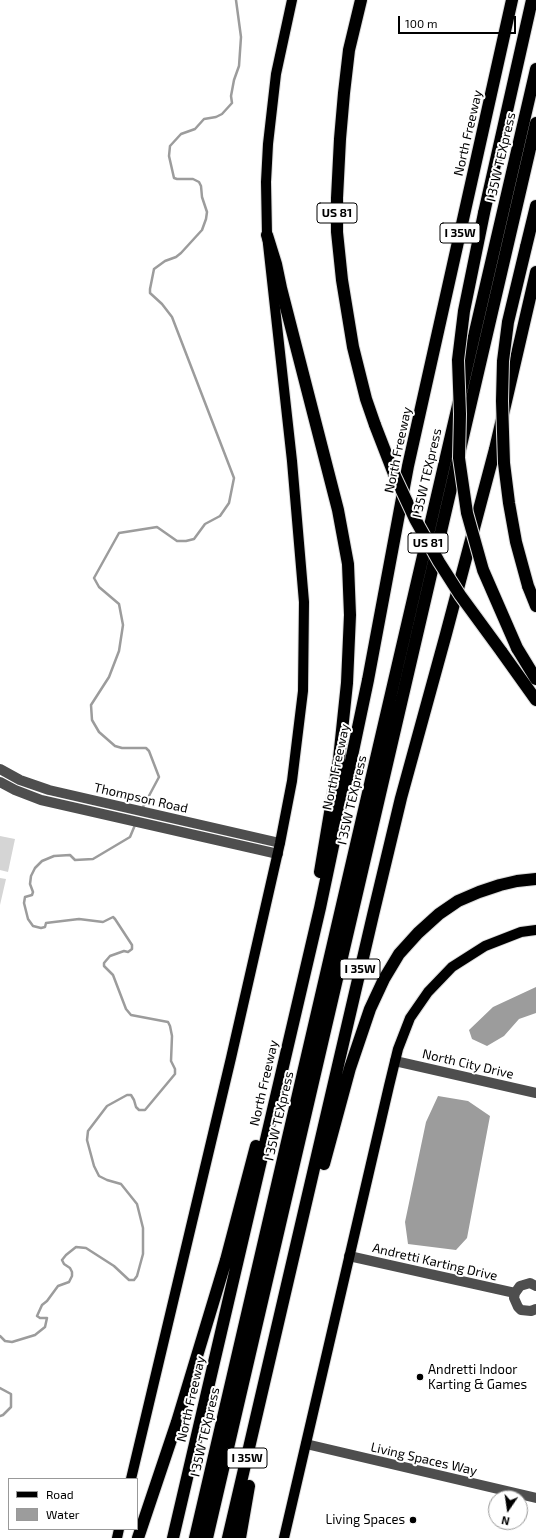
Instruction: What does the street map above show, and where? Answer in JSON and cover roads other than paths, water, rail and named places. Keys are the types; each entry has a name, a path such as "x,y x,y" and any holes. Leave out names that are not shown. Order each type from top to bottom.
{"highway":[{"name":"US 81","path":"361,0 349,50 344,93 336,198 336,232 353,347 366,400 374,425 406,503 418,525 460,595 536,700"},
{"name":"North Freeway","path":"174,1538 320,908 368,680 408,466 512,0"},
{"path":"532,0 484,213 464,311 458,360 460,414 459,458 467,513 482,570 517,648 536,679"},
{"name":"I 35W TEXpress","path":"195,1538 536,69"},
{"name":"I 35W TEXpress","path":"207,1538 536,123"},
{"path":"536,206 508,322 503,361 502,402 504,463 509,503 516,542 528,586 536,606"},
{"path":"267,235 276,264 338,510 348,564 350,615 347,682 339,759 316,895 320,908"},
{"name":"I 35W","path":"228,1538 401,798 495,449 536,272"},
{"path":"283,1307 292,1294 320,1179 350,1068 370,1009 399,954 418,933 439,914 458,902 479,892 517,881 536,879"},
{"path":"138,1538 178,1422 226,1260 271,1092 280,1080"},
{"path":"240,1538 246,1496 269,1398 265,1378"}],"main road":[{"path":"131,1478 278,854 292,781 303,691 304,602 292,461 267,235 266,182 271,111 276,74 292,0"},
{"path":"284,1538 395,1061 410,1018 428,992 452,967 485,946 521,932 536,930"}],"street":[{"name":"Thompson Road","path":"0,769 27,783 49,790 280,843"},
{"name":"Thompson Road","path":"0,782 15,790 41,800 278,854"},
{"path":"180,832 182,821"},
{"name":"North City Drive","path":"395,1061 536,1093"},
{"name":"Andretti Karting Drive","path":"349,1256 515,1293"},
{"path":"536,1286 530,1283 520,1286 515,1293 514,1298 518,1307 526,1311 536,1310"},
{"name":"Living Spaces Way","path":"306,1444 536,1498"}],"water":[{"path":"536,987 536,1013 519,1019 504,1036 487,1046 472,1039 469,1030 493,1007"},
{"path":"438,1096 468,1101 490,1116 467,1238 456,1250 408,1244 405,1222 426,1122"}],"waterway":[{"path":"142,809 159,777 149,751 146,748 122,748 115,746 99,732 92,720 91,705 109,677 119,651 123,625 119,604 99,587 94,578 119,533 157,527 177,541 194,539 205,524 220,516 229,503 234,478 172,317 162,304 150,293 150,289 154,269 165,261 176,257 181,253 202,230 206,219 207,212 199,182 193,179 174,178 169,156 170,146 181,134 195,129 204,119 216,117 222,114 232,103 231,96 234,80 239,66 241,37 236,0"},
{"path":"0,1336 5,1341 12,1342 35,1335 45,1327 47,1318 40,1318 37,1316 42,1305 47,1301 58,1286 69,1282 72,1272 62,1260 76,1247 86,1248 114,1266 129,1280 134,1280 137,1276 143,1254 143,1228 137,1204 121,1184 99,1176 94,1166 87,1140 88,1131 107,1106 127,1095 131,1095 136,1107 139,1110 145,1110 175,1074 175,1069 171,1061 172,1036 170,1026 168,1022 131,1015 126,1009 113,975 104,966 104,963 110,956 124,951 128,952 132,949 132,945 113,917 103,922 79,919 46,923 45,927 41,928 33,926 28,919 24,903 25,897 32,895 33,892 30,884 31,876 35,868 42,861 54,856 70,855 75,860 93,859 130,837 135,825"},
{"path":"0,1388 11,1394 11,1407 0,1416"}],"place":[{"name":"Andretti Indoor Karting & Games","path":"420,1377"},
{"name":"Living Spaces","path":"413,1520"}]}
